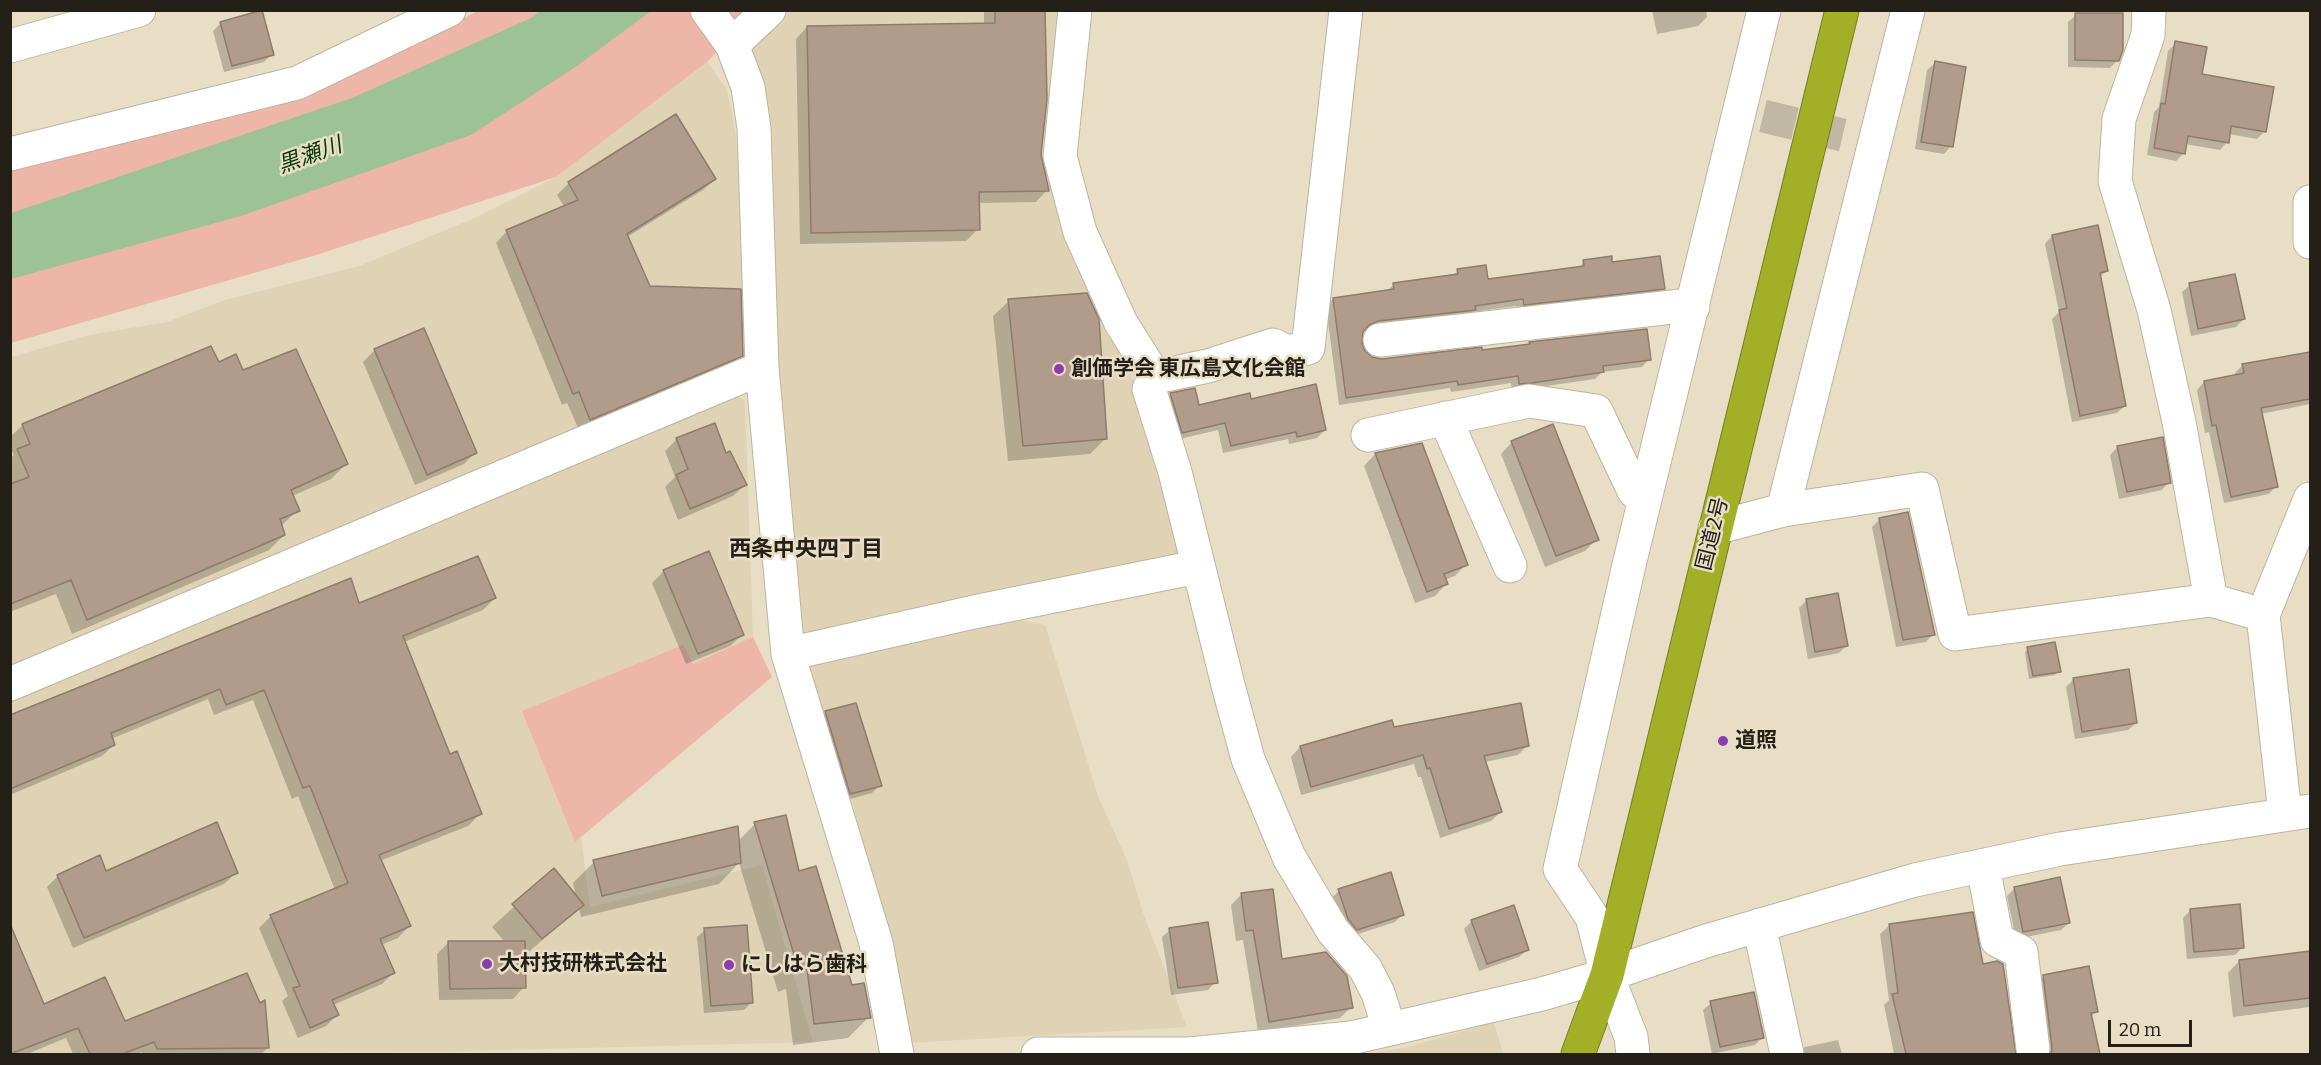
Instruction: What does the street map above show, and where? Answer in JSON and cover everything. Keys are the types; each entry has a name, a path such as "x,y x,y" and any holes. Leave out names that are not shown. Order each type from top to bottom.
{"highway":[{"name":"国道2号","path":"1578,1054 1607,975 1842,10"}],"street":[{"path":"10,46 78,18 139,10"},
{"path":"10,154 297,83 449,10"},
{"path":"707,10 732,45 748,87 753,128 762,368 788,654 873,933 897,1054"},
{"path":"732,45 769,10"},
{"path":"1075,10 1060,156 1080,232 1121,323 1155,377"},
{"path":"1155,377 1208,366 1273,345 1288,352 1308,348 1346,10"},
{"path":"1634,1054 1631,1037 1607,975 1592,917 1560,870 1629,566 1693,307 1752,113 1764,10"},
{"path":"1783,510 1867,142 1908,10"},
{"path":"2149,10 2148,35 2119,119 2115,181 2154,310 2179,422 2211,600"},
{"path":"2310,202 2310,243"},
{"path":"1380,340 1681,306 1693,307"},
{"path":"10,684 762,368"},
{"path":"1155,377 1149,389 1175,472 1197,567 1248,759 1289,856 1333,931 1365,968 1378,993 1389,1028"},
{"path":"1368,435 1529,401 1596,411 1634,491"},
{"path":"1445,418 1510,566"},
{"path":"1715,528 1783,510 1922,489 1954,634 2211,600 2263,615"},
{"path":"1038,1054 1189,1054 1351,1038 1542,994 1759,925 1916,880 2060,849 2298,813 2263,615 2310,499"},
{"path":"788,654 974,612 1197,567"},
{"path":"1983,866 1997,940 2021,952 2032,1049"},
{"path":"1759,925 1787,1054"}],"shaded area":[{"path":"478,11 756,11 707,62 556,177 313,256 11,343 11,167 394,52"},
{"path":"783,11 1065,11 1056,155 1125,353 1185,557 802,643 774,305 773,169 765,84 746,43"},
{"path":"707,62 726,88 734,120 741,184 745,358 11,669 11,357 89,335 167,322 222,301 359,266 470,220 556,177"},
{"path":"737,395 745,401 753,637 772,677 581,837 590,907 762,865 813,1042 433,1052 11,1054 10,701 723,396"},
{"path":"1005,617 1045,625 1098,796 1127,860 1143,913 1187,1027 908,1043 879,903 850,794 823,712 803,663"},
{"path":"753,637 772,677 575,842 522,711 683,645 693,664"},
{"path":"1494,1022 1503,1054 1362,1054 1404,1048"}],"water":[{"name":"黒瀬川","path":"540,11 651,11 577,66 471,135 241,216 11,279 11,213 352,98 531,18"}],"building":[{"path":"262,10 274,55 232,66 220,22"},
{"path":"995,10 1045,10 1047,99 1041,154 1049,191 979,192 980,230 811,233 807,26 995,23"},
{"path":"2075,13 2123,13 2123,50 2119,61 2075,60"},
{"path":"2175,41 2207,47 2202,74 2274,87 2266,132 2231,126 2229,143 2188,136 2185,154 2154,148 2161,103 2165,104"},
{"path":"1935,61 1966,67 1953,147 1921,142"},
{"path":"676,114 716,179 627,234 650,286 741,289 743,356 590,420 579,392 573,394 506,230 578,200 568,182"},
{"path":"2098,225 2108,271 2100,273 2126,406 2080,416 2059,310 2067,308 2052,235"},
{"path":"1612,256 1612,262 1660,256 1665,289 1524,305 1523,299 1475,306 1476,310 1378,321 1369,325 1363,332 1362,343 1365,351 1372,357 1382,359 1482,347 1482,350 1530,344 1529,342 1647,329 1651,360 1603,366 1604,372 1532,383 1519,384 1518,376 1458,385 1457,381 1346,398 1333,298 1394,289 1393,283 1458,274 1457,269 1486,265 1488,279 1584,266 1583,260"},
{"path":"2235,274 2245,319 2198,329 2189,283"},
{"name":"創価学会 東広島文化会館","path":"1087,293 1099,319 1107,439 1023,446 1008,299"},
{"path":"424,328 477,453 427,475 374,349"},
{"path":"211,346 219,362 236,354 243,370 296,349 348,464 291,490 300,511 280,519 285,535 87,620 71,580 10,604 10,484 29,477 17,449 30,444 22,424"},
{"path":"2310,352 2310,399 2261,408 2278,487 2231,497 2216,425 2212,426 2204,381 2244,373 2242,364"},
{"path":"1316,384 1326,430 1297,437 1296,432 1231,446 1225,423 1182,433 1170,393 1195,388 1199,405 1250,393 1251,399"},
{"path":"715,423 726,453 730,451 747,485 690,509 676,475 688,469 676,438"},
{"path":"1553,424 1599,540 1556,556 1511,441"},
{"path":"2163,437 2171,483 2127,492 2117,446"},
{"path":"1422,443 1468,565 1444,574 1448,584 1427,592 1375,453"},
{"path":"1908,512 1935,635 1903,640 1879,518"},
{"path":"709,551 744,635 698,654 663,570"},
{"path":"478,556 496,598 403,636 450,754 457,751 482,814 379,855 411,926 380,939 395,973 332,1000 339,1015 310,1028 293,988 300,986 270,915 348,883 310,786 303,788 264,690 226,705 220,689 111,733 115,745 10,789 10,715 351,578 359,603"},
{"path":"1838,593 1848,646 1815,652 1806,599"},
{"path":"2055,642 2061,672 2033,676 2027,647"},
{"path":"2129,669 2137,723 2082,732 2073,678"},
{"path":"856,703 882,786 850,794 825,711"},
{"path":"1521,703 1529,746 1484,756 1502,812 1449,829 1430,768 1427,769 1423,755 1311,787 1300,746 1392,720 1394,727"},
{"path":"786,815 799,871 816,866 852,985 864,983 871,1018 814,1024 807,969 799,971 754,822"},
{"path":"217,822 238,873 84,938 57,875 100,855 106,871"},
{"path":"738,826 741,863 602,896 593,860"},
{"path":"554,868 584,905 542,939 512,904"},
{"path":"1391,872 1404,915 1357,930 1348,919 1338,889"},
{"path":"2060,877 2070,923 2023,932 2014,887"},
{"path":"1273,889 1282,959 1326,952 1347,976 1353,1008 1269,1022 1253,930 1246,931 1241,893"},
{"path":"2240,904 2244,948 2194,952 2190,909"},
{"path":"1514,905 1529,950 1487,964 1471,920"},
{"path":"1973,912 1983,964 1997,961 2003,964 2016,1054 1906,1054 1892,994 1898,993 1889,924"},
{"path":"1208,922 1218,983 1178,988 1169,928"},
{"path":"10,924 44,1004 105,977 125,1021 247,973 260,1003 265,1000 269,1048 157,1049 154,1042 122,1054 90,1054 78,1028 10,1054"},
{"name":"にしはら歯科","path":"747,925 753,1003 711,1006 704,928"},
{"name":"大村技研株式会社","path":"448,941 525,941 526,988 450,989"},
{"path":"2310,951 2310,998 2244,1006 2239,960"},
{"path":"2089,966 2098,1012 2091,1013 2100,1054 2051,1054 2043,975"},
{"path":"1754,992 1764,1038 1720,1047 1710,1001"}],"tunnel":[{"path":"1763,116 1859,139"}],"place":[{"name":"創価学会 東広島文化会館","path":"1059,369"},
{"name":"道照","path":"1723,741"},
{"name":"大村技研株式会社","path":"487,964"},
{"name":"にしはら歯科","path":"729,965"}],"district":[{"name":"西条中央四丁目","path":"806,550"}]}
